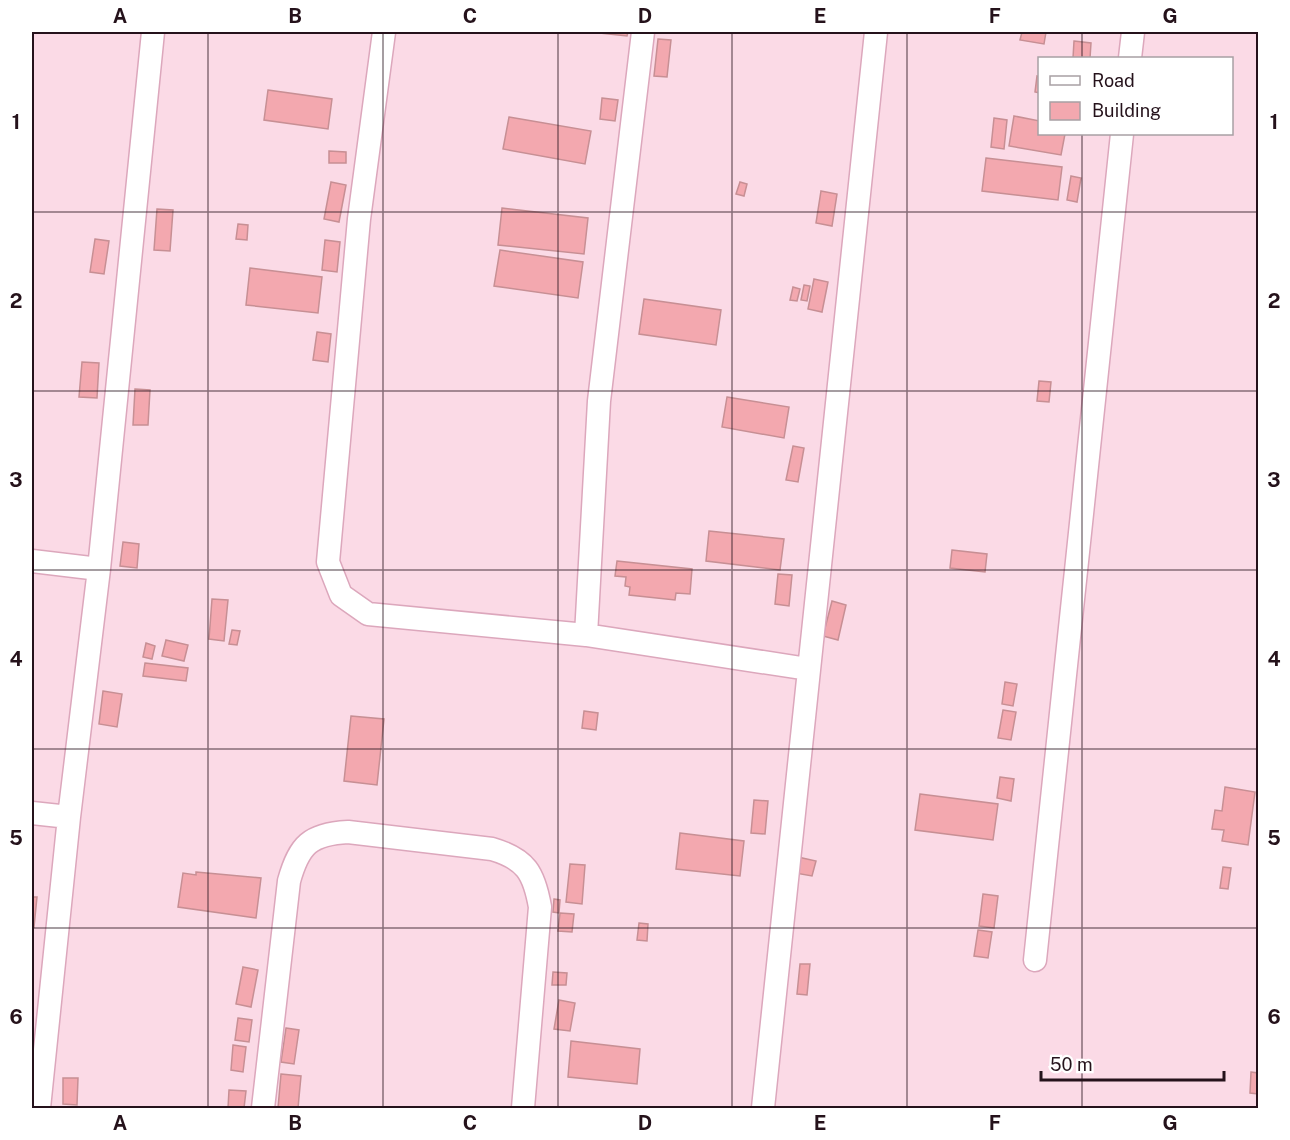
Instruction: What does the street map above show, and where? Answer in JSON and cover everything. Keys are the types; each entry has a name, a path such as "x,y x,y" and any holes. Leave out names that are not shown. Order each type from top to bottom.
{"street":[{"path":"39,1108 69,818 99,569 153,32"},
{"path":"384,32 359,219 328,562 341,595 368,614 586,635 808,669"},
{"path":"586,635 599,401 643,32"},
{"path":"763,1108 876,32"},
{"path":"1130,57 1132,32"},
{"path":"1035,960 1122,135"},
{"path":"32,561 99,569"},
{"path":"32,813 69,818"},
{"path":"263,1108 289,882 295,861 309,841 327,833 348,832 492,849 511,855 525,865 536,883 540,907 522,1108"}],"building":[{"path":"590,32 628,32 627,36"},
{"path":"1022,32 1046,32 1044,44 1020,40"},
{"path":"658,39 671,40 667,77 654,76"},
{"path":"1074,41 1091,43 1090,57 1073,57"},
{"path":"1037,76 1038,93 1035,92"},
{"path":"268,90 332,99 328,129 264,120"},
{"path":"602,98 618,100 615,121 600,119"},
{"path":"1014,116 1038,121 1038,135 1065,135 1061,155 1009,146"},
{"path":"509,117 591,131 585,164 503,149"},
{"path":"994,118 1007,120 1004,149 991,147"},
{"path":"329,151 346,152 346,163 329,163"},
{"path":"986,158 1062,167 1058,200 982,191"},
{"path":"1071,176 1081,178 1077,202 1067,200"},
{"path":"331,182 346,185 339,222 324,219"},
{"path":"740,182 747,184 744,196 736,194"},
{"path":"821,191 837,194 832,226 816,223"},
{"path":"502,208 588,218 584,254 498,245"},
{"path":"157,209 173,210 170,251 154,250"},
{"path":"238,224 248,225 247,240 236,239"},
{"path":"95,239 109,241 104,274 90,272"},
{"path":"325,240 340,242 337,272 322,270"},
{"path":"500,250 583,262 578,298 494,286"},
{"path":"250,268 322,277 318,313 246,305"},
{"path":"814,279 828,282 822,312 808,309"},
{"path":"804,285 810,286 807,301 801,300"},
{"path":"793,287 800,289 797,301 790,300"},
{"path":"644,299 721,310 716,345 639,334"},
{"path":"317,332 331,334 328,362 313,360"},
{"path":"82,362 99,363 97,398 79,397"},
{"path":"1039,381 1051,382 1049,402 1037,401"},
{"path":"135,389 150,390 148,425 133,425"},
{"path":"727,397 789,407 784,438 722,427"},
{"path":"793,446 804,448 798,482 786,480"},
{"path":"709,531 784,539 780,570 706,561"},
{"path":"123,542 139,544 137,568 120,566"},
{"path":"952,550 987,554 985,572 950,568"},
{"path":"617,561 692,569 690,594 676,593 675,600 629,595 630,587 625,586 626,577 615,576"},
{"path":"778,574 792,575 789,606 775,604"},
{"path":"212,599 228,600 224,641 209,639"},
{"path":"832,601 846,605 838,640 823,636"},
{"path":"232,630 240,631 237,645 229,644"},
{"path":"166,640 188,645 184,661 162,656"},
{"path":"146,643 155,646 152,659 143,657"},
{"path":"145,663 188,668 186,681 143,676"},
{"path":"1005,682 1017,684 1013,706 1002,704"},
{"path":"103,691 122,694 117,727 99,724"},
{"path":"1003,710 1016,712 1011,740 998,738"},
{"path":"584,711 598,713 596,730 582,728"},
{"path":"351,716 384,719 377,785 344,781"},
{"path":"1000,777 1014,779 1011,801 997,798"},
{"path":"1225,787 1255,792 1248,845 1222,841 1224,830 1212,829 1215,810 1222,811"},
{"path":"920,794 998,804 993,840 915,830"},
{"path":"754,800 768,801 765,834 751,833"},
{"path":"680,833 744,841 740,876 676,869"},
{"path":"798,857 816,861 812,876 795,873"},
{"path":"570,864 585,865 582,904 566,902"},
{"path":"1223,867 1231,868 1228,889 1220,888"},
{"path":"196,872 261,878 256,918 178,907 183,873 196,875"},
{"path":"983,894 998,896 994,928 979,926"},
{"path":"32,897 37,897 34,927 32,926"},
{"path":"554,899 560,900 559,913 553,912"},
{"path":"560,913 574,914 572,932 558,931"},
{"path":"639,923 648,924 647,941 637,940"},
{"path":"978,930 992,932 988,958 974,956"},
{"path":"800,964 810,964 807,995 797,994"},
{"path":"243,967 258,970 251,1007 236,1004"},
{"path":"553,972 567,973 566,985 552,985"},
{"path":"559,1000 575,1003 570,1031 554,1029"},
{"path":"238,1018 252,1020 249,1042 235,1040"},
{"path":"286,1028 299,1030 294,1064 281,1062"},
{"path":"571,1041 640,1049 637,1084 568,1077"},
{"path":"233,1045 246,1047 243,1072 231,1070"},
{"path":"1251,1072 1258,1073 1258,1094 1250,1093"},
{"path":"281,1074 301,1076 298,1108 278,1108"},
{"path":"63,1078 78,1078 77,1105 63,1104"},
{"path":"229,1090 246,1091 244,1108 228,1108"}]}
